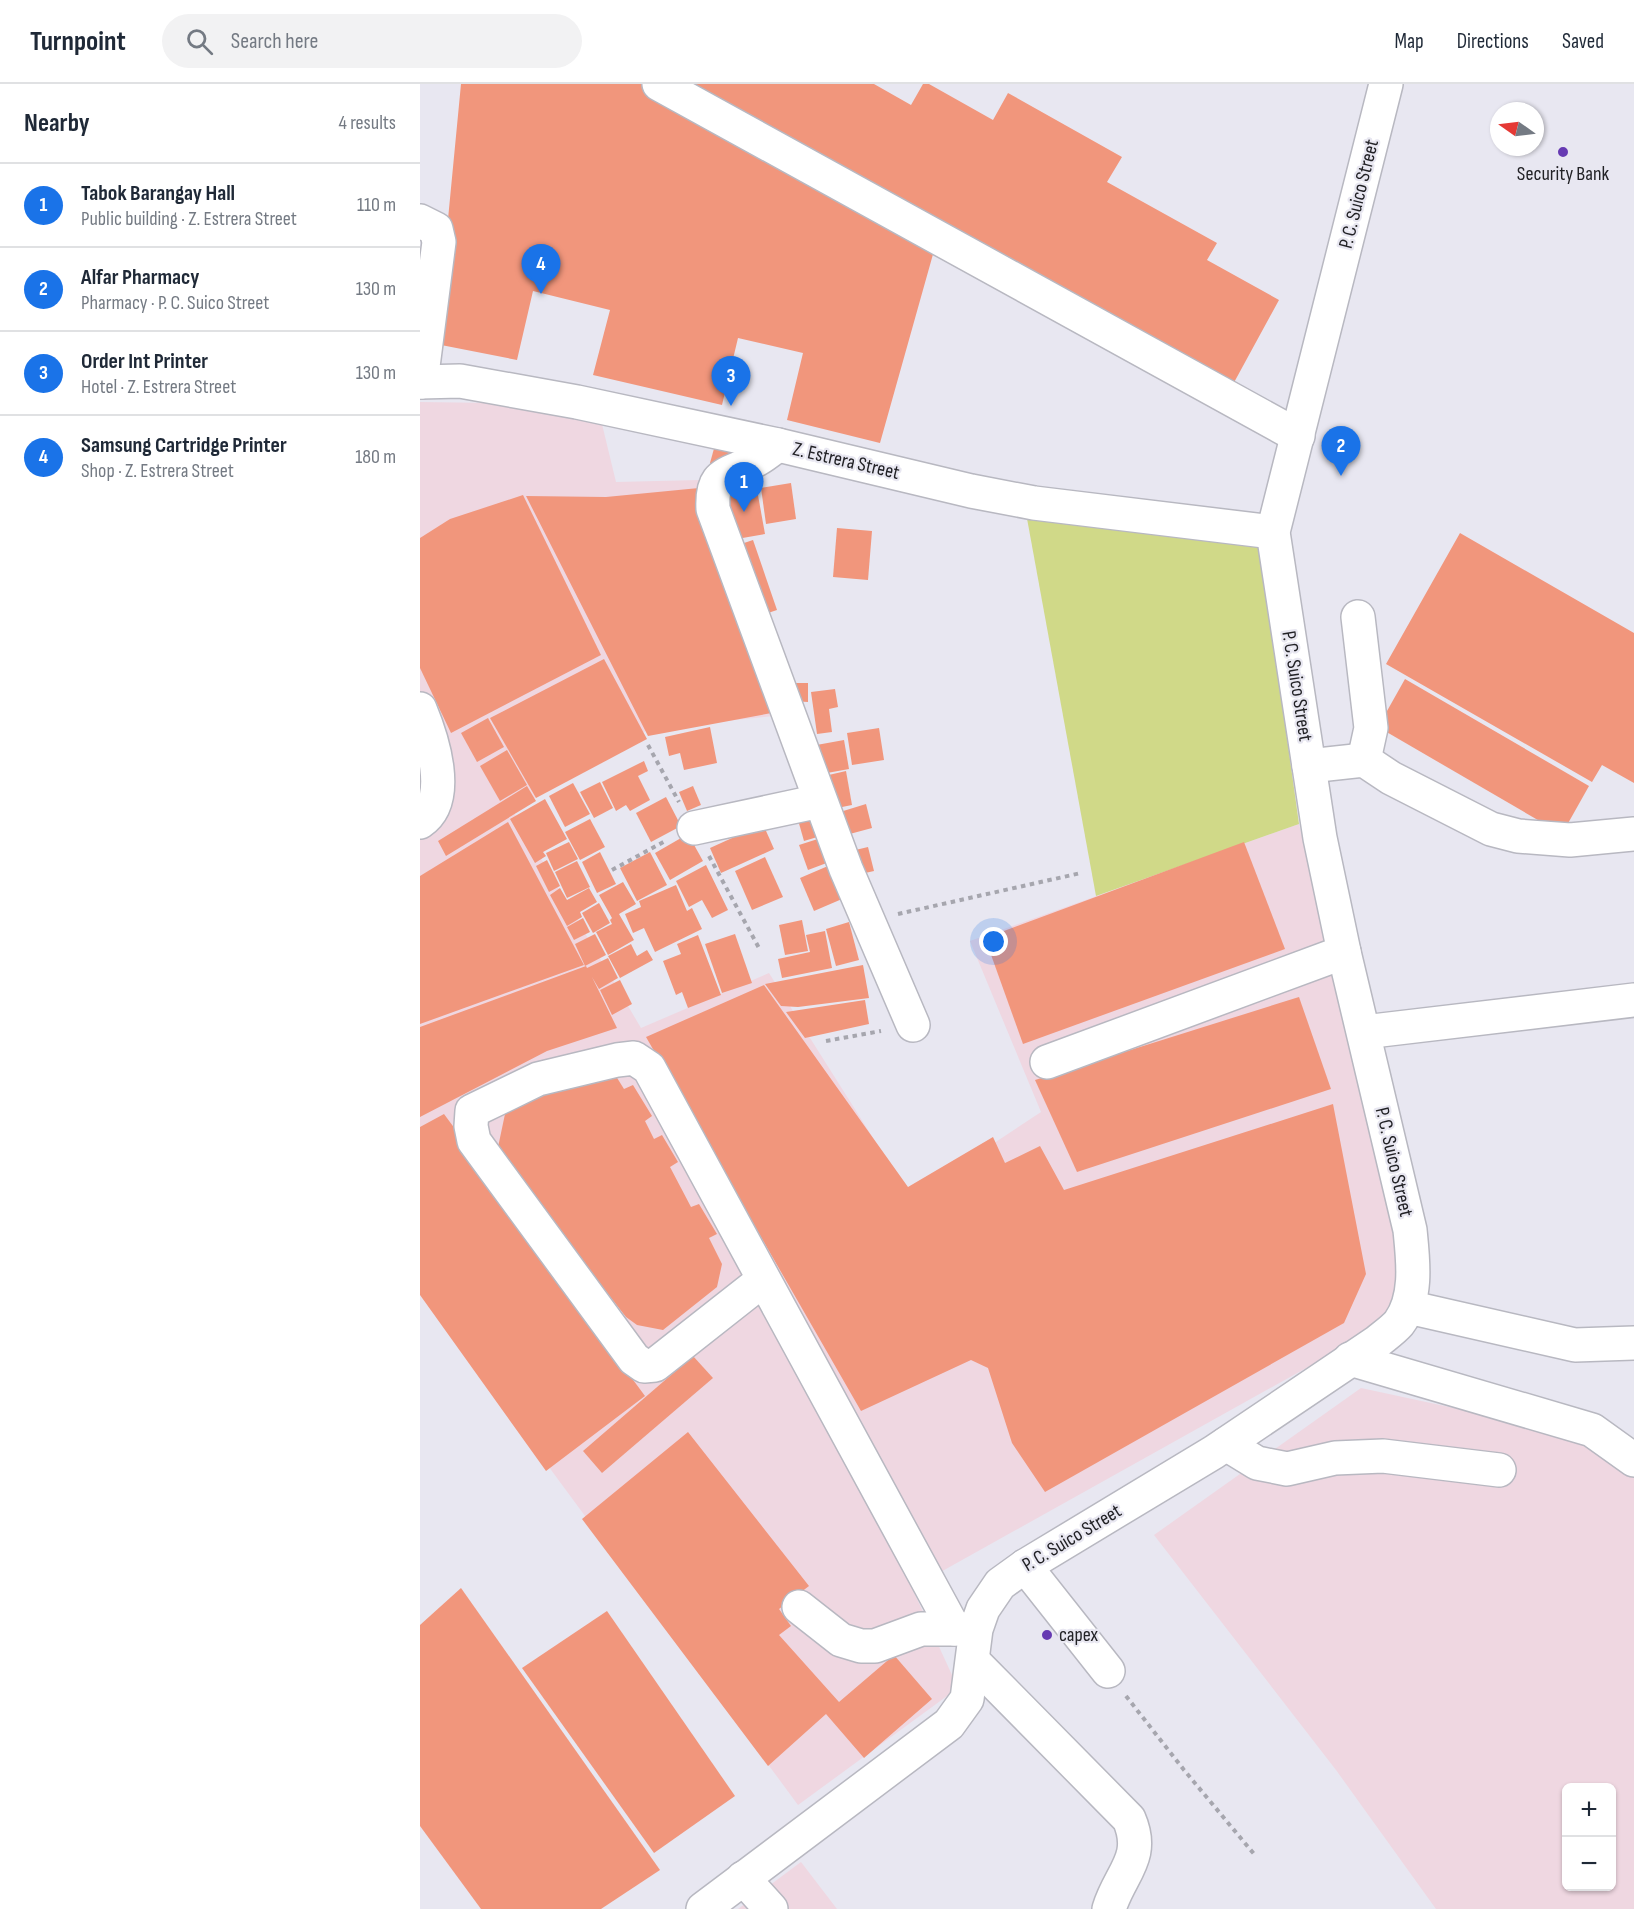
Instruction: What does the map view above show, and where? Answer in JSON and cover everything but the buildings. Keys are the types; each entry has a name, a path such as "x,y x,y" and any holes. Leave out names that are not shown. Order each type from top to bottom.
{"street":[{"path":"659,84 1298,436"},
{"name":"P. C. Suico Street","path":"703,1909 949,1724 967,1699 973,1661 965,1629 983,1609 1000,1584 1025,1566 1226,1444 1377,1342 1398,1324 1408,1307 1413,1262 1410,1230 1344,952 1320,838 1273,532 1386,84"},
{"path":"420,221 436,229 440,242 421,382"},
{"name":"Z. Estrera Street","path":"421,382 460,381 554,397 1034,503 1273,532"},
{"path":"778,445 755,461 723,475 712,491 713,509 846,869 913,1025"},
{"path":"1358,617 1371,728 1364,760"},
{"path":"420,709 430,733 438,780 433,808 420,822"},
{"path":"1309,766 1364,760 1391,778 1491,829 1518,836 1570,840 1634,834"},
{"path":"694,828 820,801"},
{"path":"1047,1062 1344,952"},
{"path":"1364,1032 1634,1000"},
{"path":"763,1280 655,1365 644,1366 634,1359 474,1141 471,1126 472,1111 538,1080 617,1060 634,1059 649,1068 763,1280 965,1629"},
{"path":"1408,1307 1575,1345 1634,1343"},
{"path":"1350,1359 1592,1430 1634,1460"},
{"path":"1226,1444 1257,1463 1287,1469 1335,1458 1383,1456 1499,1470"},
{"path":"1025,1566 1108,1671"},
{"path":"799,1607 841,1640 861,1646 875,1646 921,1629 965,1629"},
{"path":"973,1661 1129,1819 1134,1830 1136,1850 1109,1909"},
{"path":"743,1878 771,1909"}],"path":[{"path":"648,745 759,948"},
{"path":"612,870 677,834 694,828"},
{"path":"868,920 1081,873"},
{"path":"826,1041 913,1025"},
{"path":"1108,1671 1184,1770 1254,1854"}],"shaded area":[{"path":"420,402 494,403 601,420 616,482 699,480 783,715 649,729 513,811 641,1028 769,973 911,1198 1041,1112 970,941 1299,824 1359,1084 1403,1253 1392,1306 1360,1338 912,1588 958,1688 798,1805 420,1292"},
{"path":"1361,1388 1570,1433 1634,1478 1634,1909 1436,1909 1336,1770 1154,1535"},
{"path":"801,1862 837,1909 738,1909"}],"green space":[{"path":"1026,513 1260,544 1299,824 1096,896"}],"place":[{"name":"Security Bank","path":"1563,152"},
{"name":"Samsung Cartridge Printer","path":"541,294"},
{"name":"Order Int Printer","path":"731,406"},
{"name":"Alfar Pharmacy","path":"1341,476"},
{"name":"Tabok Barangay Hall","path":"744,512"},
{"name":"capex","path":"1047,1635"}]}
